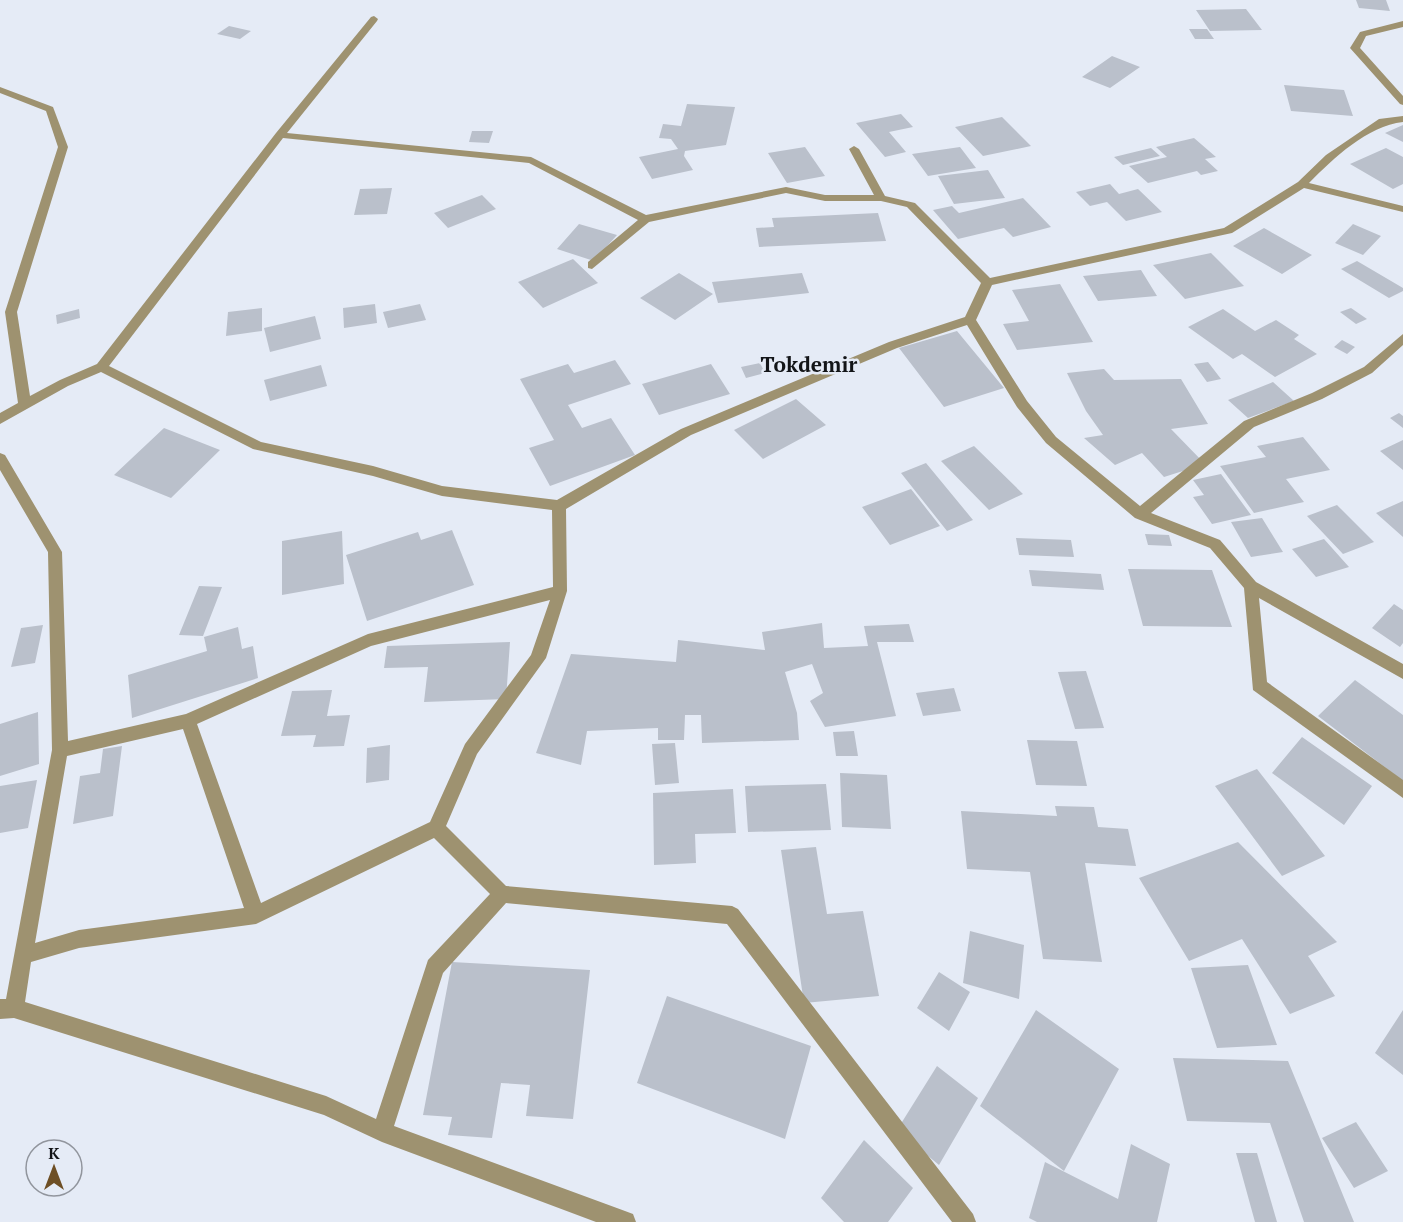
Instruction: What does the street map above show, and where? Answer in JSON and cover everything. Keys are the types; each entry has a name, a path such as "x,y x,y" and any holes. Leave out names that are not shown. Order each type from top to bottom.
{"street":[{"path":"0,419 101,367 280,135 374,19"},
{"path":"987,282 1228,231 1302,184 1330,157 1383,121 1401,101 1355,48 1363,34 1403,24"},
{"path":"0,90 50,109 63,147 11,312 25,405"},
{"path":"1383,121 1403,119"},
{"path":"280,135 531,160 645,219"},
{"path":"854,150 881,198"},
{"path":"1302,184 1403,209"},
{"path":"592,266 645,219 786,190 825,198 881,198 911,205 987,282"},
{"path":"101,367 258,446 373,471 442,491 559,506 686,432 893,345 970,320 987,282"},
{"path":"970,320 1022,404 1051,440 1140,514 1215,544 1251,586 1403,672"},
{"path":"1140,514 1249,424 1317,396 1368,370 1403,338"},
{"path":"0,458 55,552 60,750 22,956 7,1008 326,1106 382,1132 625,1222"},
{"path":"22,956 79,939 256,915 436,828 471,749 538,658 560,591 559,506"},
{"path":"1251,586 1259,685 1403,790"},
{"path":"60,750 189,721 368,640 560,591"},
{"path":"189,721 256,915"},
{"path":"436,828 502,894 732,915 965,1222"},
{"path":"382,1132 435,967 502,894"}],"building":[{"path":"1356,0 1386,0 1390,11 1359,8"},
{"path":"1246,9 1262,30 1210,31 1196,10"},
{"path":"229,26 251,31 240,39 217,34"},
{"path":"1189,29 1207,29 1214,39 1195,39"},
{"path":"1112,56 1140,67 1110,88 1082,77"},
{"path":"1284,85 1344,90 1353,116 1291,111"},
{"path":"687,104 735,107 726,145 685,151 684,156 693,170 652,179 639,157 678,149 671,139 659,138 663,124 681,126"},
{"path":"901,114 913,127 889,132 906,152 885,157 856,123"},
{"path":"1002,117 1031,146 983,156 955,127"},
{"path":"1403,125 1403,142 1385,133"},
{"path":"472,131 493,131 489,143 469,142"},
{"path":"1194,138 1216,157 1205,159 1218,171 1201,175 1197,171 1148,183 1129,166 1167,157 1156,147"},
{"path":"805,147 825,176 787,183 768,153"},
{"path":"960,147 976,168 928,176 912,154"},
{"path":"1151,148 1160,156 1123,165 1114,157"},
{"path":"1386,148 1403,157 1403,184 1393,189 1350,164"},
{"path":"988,170 1005,198 954,204 938,176"},
{"path":"1110,184 1119,194 1138,189 1162,212 1126,221 1107,202 1090,206 1076,192"},
{"path":"392,188 387,214 354,215 360,189"},
{"path":"482,195 496,209 448,228 434,213"},
{"path":"1023,198 1051,227 1013,237 1004,228 958,239 933,210 952,206 959,213"},
{"path":"878,213 886,241 759,247 756,228 774,227 772,218"},
{"path":"579,224 617,235 594,261 557,249"},
{"path":"1353,224 1381,236 1363,255 1335,243"},
{"path":"1264,228 1312,255 1282,274 1233,246"},
{"path":"1211,253 1244,286 1185,299 1153,265"},
{"path":"573,259 598,283 543,308 518,282"},
{"path":"1357,261 1403,288 1403,291 1389,298 1341,269"},
{"path":"1141,270 1157,296 1098,301 1083,276"},
{"path":"679,273 713,294 675,320 640,298"},
{"path":"802,273 809,293 718,303 712,282"},
{"path":"1060,284 1093,342 1017,350 1003,324 1029,321 1012,290"},
{"path":"375,304 377,323 344,328 343,308"},
{"path":"420,304 426,320 388,328 383,312"},
{"path":"262,308 262,331 226,336 228,312"},
{"path":"1351,308 1367,319 1356,324 1340,312"},
{"path":"79,309 80,318 57,324 56,315"},
{"path":"1223,309 1255,331 1276,320 1299,335 1294,339 1317,354 1275,377 1242,354 1233,359 1188,327"},
{"path":"315,316 321,339 270,352 264,328"},
{"path":"957,331 1004,388 944,407 899,348"},
{"path":"1342,340 1355,347 1347,354 1334,347"},
{"path":"615,360 631,384 568,405 582,428 611,418 635,455 550,486 529,448 554,440 520,379 568,364 574,373"},
{"path":"1208,362 1221,379 1207,382 1194,364"},
{"path":"760,363 765,373 746,378 741,367"},
{"path":"711,364 730,394 659,415 642,384"},
{"path":"321,365 327,386 270,401 264,380"},
{"path":"1104,369 1114,380 1181,379 1208,424 1171,429 1205,464 1164,477 1142,453 1115,465 1084,438 1103,435 1086,411 1067,373"},
{"path":"1273,382 1294,401 1248,418 1228,400"},
{"path":"796,399 826,425 763,459 734,430"},
{"path":"1399,413 1403,416 1403,428 1390,418"},
{"path":"164,428 220,450 171,498 114,475"},
{"path":"1303,437 1330,470 1286,479 1304,502 1254,513 1220,466 1266,457 1257,446"},
{"path":"1403,440 1403,470 1380,451"},
{"path":"974,446 1023,494 989,510 941,461"},
{"path":"926,463 973,520 947,531 901,473"},
{"path":"1221,474 1251,515 1212,524 1193,497 1204,495 1193,480"},
{"path":"911,489 940,526 890,545 862,507"},
{"path":"1403,501 1403,537 1376,513"},
{"path":"1337,505 1374,542 1343,554 1307,516"},
{"path":"1262,518 1283,552 1251,557 1231,522"},
{"path":"452,530 474,585 367,621 346,555 418,532 421,540"},
{"path":"342,531 344,584 282,595 282,541"},
{"path":"1145,534 1169,535 1172,546 1148,545"},
{"path":"1016,538 1071,540 1074,557 1019,555"},
{"path":"1324,539 1349,567 1316,577 1292,549"},
{"path":"1128,569 1212,570 1232,627 1143,626"},
{"path":"1029,570 1101,574 1104,590 1032,586"},
{"path":"199,586 222,587 203,636 179,635"},
{"path":"1394,604 1403,610 1403,643 1400,647 1372,628"},
{"path":"822,623 824,648 868,646 864,626 909,624 914,642 877,642 896,716 825,727 810,701 823,693 812,664 785,672 797,713 799,740 702,743 701,715 685,715 684,740 658,740 658,728 587,731 581,765 536,753 571,654 676,662 678,640 765,650 762,632"},
{"path":"43,625 35,663 11,667 21,628"},
{"path":"238,627 242,649 253,646 258,678 132,718 128,675 207,651 204,637"},
{"path":"510,642 506,699 424,702 428,667 384,668 387,646"},
{"path":"1086,671 1104,728 1075,729 1058,672"},
{"path":"1355,680 1403,715 1403,781 1318,716"},
{"path":"954,688 961,711 923,716 916,693"},
{"path":"332,690 327,716 350,715 344,746 313,747 316,735 281,736 292,691"},
{"path":"38,712 39,764 0,776 0,724"},
{"path":"854,731 858,756 836,756 833,732"},
{"path":"1302,737 1372,786 1344,825 1272,773"},
{"path":"1027,740 1077,741 1087,786 1036,785"},
{"path":"675,743 679,783 655,785 652,744"},
{"path":"390,745 389,780 366,783 367,748"},
{"path":"122,746 113,816 73,824 80,776 100,773 103,749"},
{"path":"1257,769 1325,856 1282,876 1215,786"},
{"path":"840,773 887,775 891,829 842,827"},
{"path":"37,780 28,828 0,833 0,786"},
{"path":"826,784 831,830 748,832 745,786"},
{"path":"733,789 736,833 695,834 696,863 654,865 653,793"},
{"path":"1055,806 1094,807 1098,827 1128,829 1136,866 1085,863 1102,962 1043,959 1030,872 967,869 961,811 1057,816"},
{"path":"1238,842 1337,942 1308,956 1335,996 1290,1014 1242,939 1189,961 1139,878"},
{"path":"816,847 827,914 863,911 879,996 804,1003 781,850"},
{"path":"970,931 1024,945 1019,999 963,983"},
{"path":"452,962 590,970 573,1119 526,1116 530,1085 501,1083 492,1138 448,1135 452,1117 423,1115"},
{"path":"1248,965 1277,1045 1217,1048 1191,968"},
{"path":"939,972 970,992 949,1031 917,1008"},
{"path":"667,996 811,1046 785,1139 637,1083"},
{"path":"1036,1010 1119,1069 1064,1171 980,1106"},
{"path":"1403,1010 1403,1075 1375,1053"},
{"path":"1173,1058 1288,1061 1354,1222 1304,1222 1270,1123 1187,1121"},
{"path":"937,1066 978,1098 939,1165 897,1130"},
{"path":"1356,1122 1388,1171 1354,1188 1322,1138"},
{"path":"864,1140 913,1188 888,1222 844,1222 821,1198"},
{"path":"1131,1144 1170,1164 1157,1222 1037,1222 1029,1218 1045,1162 1118,1199"},
{"path":"1236,1153 1257,1153 1277,1222 1255,1222"}],"district":[{"name":"Tokdemir","path":"809,364"}]}
